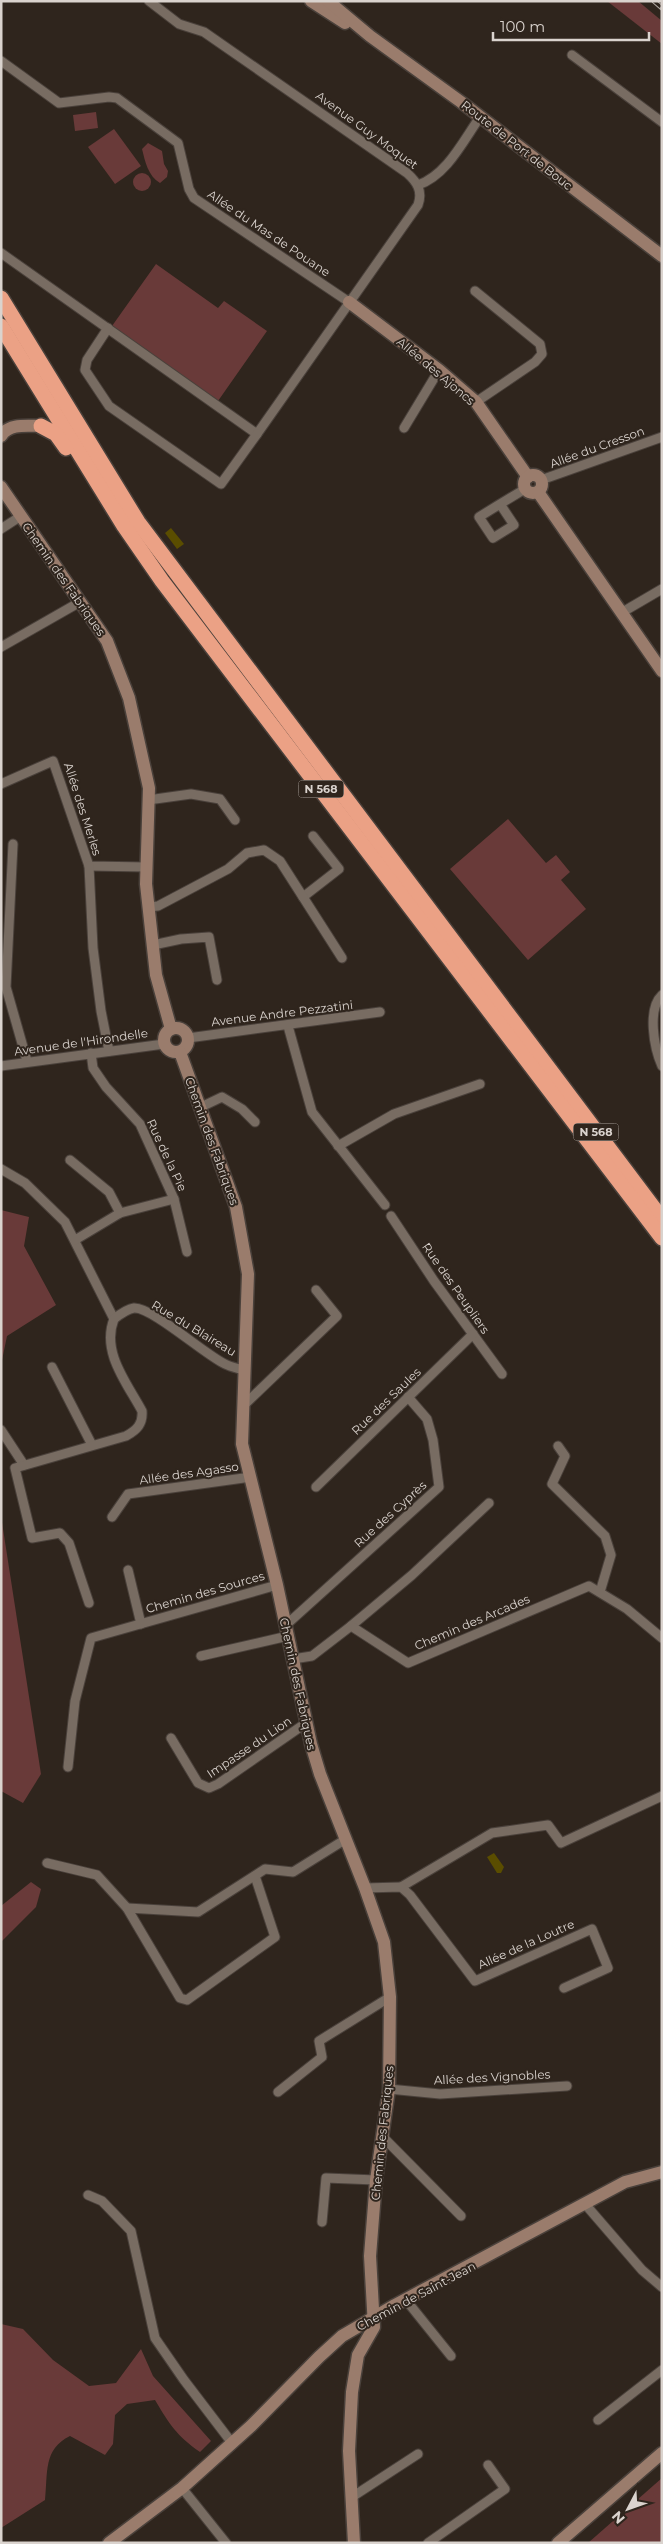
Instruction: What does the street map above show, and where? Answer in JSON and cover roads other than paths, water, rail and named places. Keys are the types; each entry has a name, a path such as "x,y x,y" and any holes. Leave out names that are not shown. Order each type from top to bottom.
{"highway":[{"name":"N 568","path":"1,298 149,537 662,1219"},
{"name":"N 568","path":"1,326 124,526 162,581 662,1238"},
{"path":"41,426 56,434 108,510 124,526"}],"street":[{"name":"Avenue Guy Moquet","path":"108,328 87,360 85,370 109,406 221,484 418,204 420,196 418,185 407,173 204,32 179,24 149,1"},
{"name":"Route de Port de Bouc","path":"311,1 370,36"},
{"name":"Route de Port de Bouc","path":"328,1 370,36 662,256"},
{"path":"572,55 662,122"},
{"name":"Allée du Mas de Pouane","path":"1,61 59,103 109,97 117,98 178,143 189,189 194,198 349,302"},
{"path":"418,185 433,178 442,170 480,117"},
{"path":"1,253 257,434"},
{"path":"475,291 540,344 542,354 535,362 476,402"},
{"name":"Allée des Ajoncs","path":"349,302 439,370 476,402 662,671"},
{"path":"404,428 439,370"},
{"path":"1,436 5,431 18,426 41,426"},
{"name":"Allée du Cresson","path":"500,504 533,485 662,437"},
{"name":"Chemin des Fabriques","path":"1,487 107,641 129,698 149,788 146,867 148,906 156,975 170,1029"},
{"path":"1,530 21,516"},
{"path":"621,613 662,589"},
{"path":"1,648 80,602"},
{"name":"Allée des Merles","path":"1,784 54,761 89,866 146,867"},
{"path":"148,800 190,794 220,799 236,820"},
{"path":"303,897 339,869 314,836"},
{"path":"13,844 4,987 27,1061"},
{"path":"148,906 158,906 228,869 247,853 264,850 280,860 342,958"},
{"path":"1,866 12,866"},
{"path":"89,866 93,948 101,1011 109,1051"},
{"path":"153,945 181,939 209,937 217,980"},
{"path":"662,995 656,1001 654,1014 658,1057 662,1066"},
{"name":"Avenue Andre Pezzatini","path":"188,1038 288,1026 380,1012"},
{"path":"288,1026 312,1112 385,1205"},
{"path":"170,1029 181,1029 188,1038 185,1048 180,1052 172,1052 164,1044 164,1036 170,1029"},
{"name":"Avenue de l'Hirondelle","path":"1,1066 164,1044"},
{"name":"Chemin des Fabriques","path":"180,1052 236,1207 248,1274 243,1370 242,1444 277,1585 306,1723 320,1774 384,1942 390,1997 389,2089 376,2180 370,2256 374,2317"},
{"name":"Rue de la Pie","path":"91,1053 93,1068 106,1087 140,1124 174,1199 187,1252"},
{"path":"338,1146 394,1114 480,1084"},
{"path":"201,1107 222,1097 242,1109 255,1122"},
{"path":"70,1160 110,1192 120,1213"},
{"path":"1,1169 25,1183 66,1222 114,1319 110,1342 113,1359 142,1411 143,1420 136,1430 126,1436 20,1467"},
{"path":"75,1240 120,1213 174,1199"},
{"name":"Rue des Peupliers","path":"392,1216 502,1374"},
{"path":"243,1406 337,1316 316,1290"},
{"name":"Rue du Blaireau","path":"114,1319 134,1308 150,1313 203,1351 225,1364 243,1370"},
{"name":"Rue des Saules","path":"316,1487 473,1334"},
{"path":"52,1367 92,1445"},
{"name":"Rue des Cyprès","path":"287,1630 439,1487 433,1440 427,1419 408,1397"},
{"path":"1,1430 20,1467 32,1538 60,1533 69,1543 89,1603"},
{"path":"558,1446 565,1456 552,1484 605,1536 611,1555 600,1592"},
{"name":"Allée des Agasso","path":"112,1517 128,1494 251,1477"},
{"path":"293,1660 312,1656 350,1626 412,1574 489,1503"},
{"name":"Chemin des Sources","path":"128,1570 141,1624"},
{"name":"Chemin des Sources","path":"68,1767 75,1701 91,1638 277,1585"},
{"name":"Chemin des Arcades","path":"350,1626 408,1663 589,1586 627,1609 662,1638"},
{"path":"200,1656 287,1630"},
{"name":"Impasse du Lion","path":"171,1738 198,1783 209,1788 218,1784 306,1723"},
{"path":"365,1888 401,1887 492,1833 548,1825 561,1843 662,1796"},
{"path":"127,1908 198,1912 265,1869 293,1872 346,1839"},
{"path":"47,1863 97,1875 127,1908 180,1998 186,2000 275,1937 255,1876"},
{"name":"Allée de la Loutre","path":"401,1887 410,1895 475,1981 592,1929 608,1968 564,1988"},
{"path":"278,2092 322,2057 319,2041 390,1997"},
{"name":"Allée des Vignobles","path":"389,2089 440,2094 567,2086"},
{"path":"382,2136 461,2216"},
{"name":"Chemin de Saint-Jean","path":"110,2543 182,2488 232,2443 318,2357 342,2336 625,2182 662,2172"},
{"path":"322,2222 326,2178 376,2180"},
{"path":"88,2195 102,2201 131,2231 155,2338 232,2443"},
{"path":"585,2204 642,2270 662,2287"},
{"path":"406,2300 451,2356"},
{"path":"354,2543 349,2451 354,2372 358,2355 374,2327 374,2317"},
{"path":"598,2420 662,2370"},
{"path":"558,2543 662,2453"},
{"path":"352,2497 418,2454"},
{"path":"428,2543 505,2489 488,2465"},
{"path":"182,2488 226,2543"}],"railway":[{"path":"654,1 662,8"}]}
